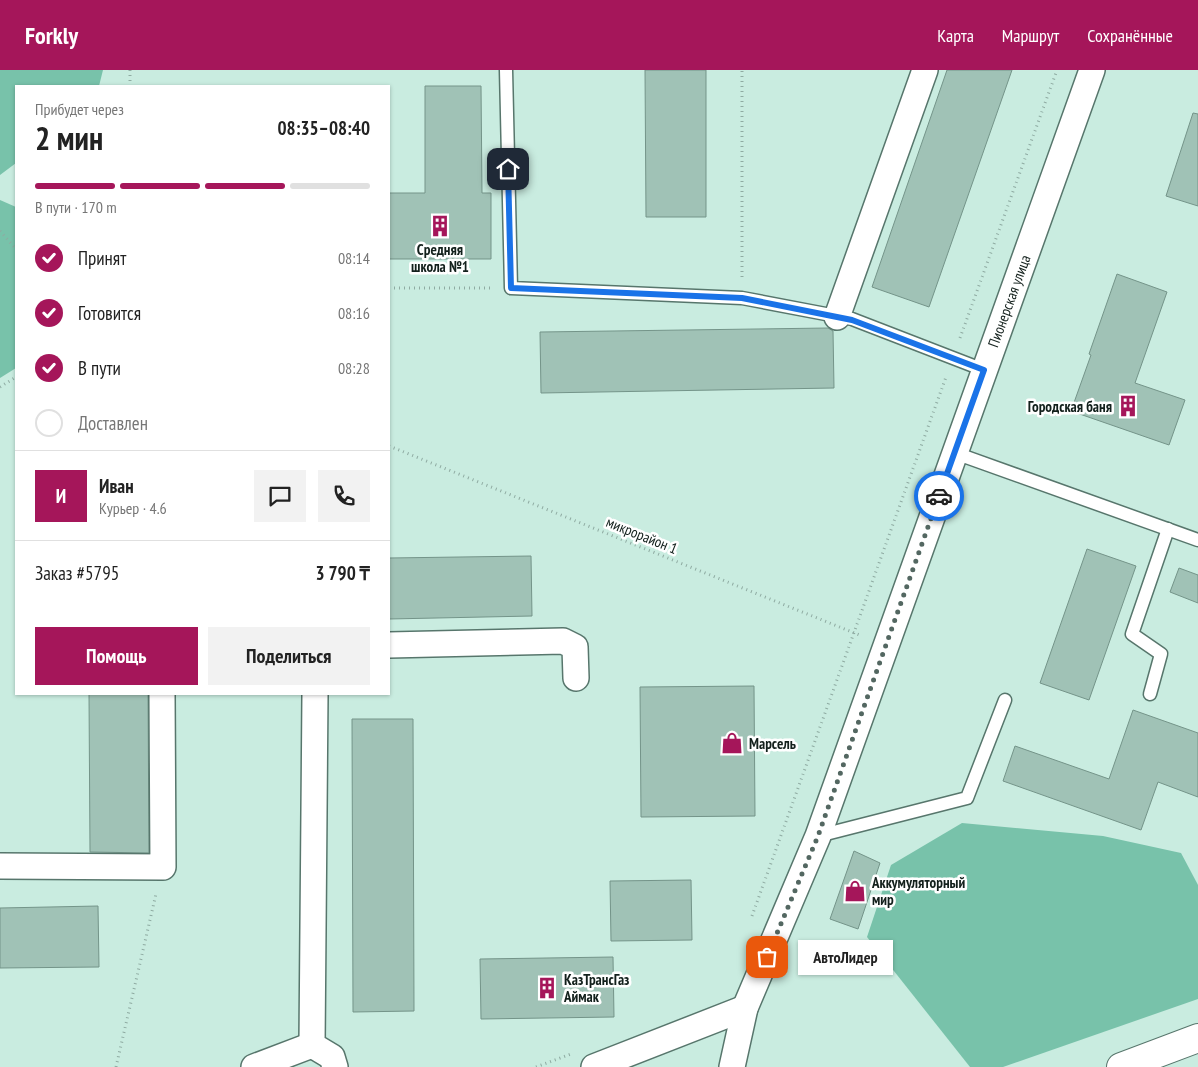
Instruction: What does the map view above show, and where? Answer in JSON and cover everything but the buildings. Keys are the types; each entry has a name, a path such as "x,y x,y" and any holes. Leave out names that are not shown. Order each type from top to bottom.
{"street":[{"path":"837,317 925,70"},
{"name":"Пионерская улица","path":"732,1067 745,1008 818,836 1092,70"},
{"path":"390,645 563,641 575,647 576,678"},
{"path":"0,866 163,867 162,695"},
{"path":"312,1045 315,695"},
{"path":"594,1067 745,1008"},
{"path":"1121,1067 1198,1038"},
{"path":"254,1067 312,1045"},
{"path":"312,1045 332,1057 335,1067"}],"lane":[{"path":"506,70 511,288 742,298 852,320 984,370"},
{"path":"955,453 1198,540"},
{"path":"1150,694 1160,654 1132,634 1168,529"},
{"path":"818,836 967,798 1005,700"}],"path":[{"path":"130,70 130,85"},
{"path":"742,70 742,298"},
{"path":"749,924 1057,70"},
{"path":"0,231 15,248"},
{"path":"390,288 511,288"},
{"path":"0,387 15,378"},
{"name":"микрорайон 1","path":"390,446 886,645"},
{"path":"116,1067 163,867"},
{"path":"536,1067 573,1053"}],"green space":[{"path":"0,70 103,70 99,85 15,85 15,164 0,175"},
{"path":"0,200 15,207 15,369 0,378"},
{"path":"962,823 1103,836 1181,853 1198,885 1198,999 1003,1067 970,1067 867,937 891,865"}],"way so far":[{"path":"767,957 818,836 939,496"}],"place":[{"name":"Средняя школа №1","path":"440,226"},
{"name":"Городская баня","path":"1128,406"},
{"name":"Марсель","path":"732,743"},
{"name":"Аккумуляторный мир","path":"855,891"},
{"name":"АвтоЛидер","path":"767,957"},
{"name":"КазТрансГаз Аймак","path":"547,988"}],"route":[{"path":"508,169 511,288 742,298 852,320 984,370 939,496"}]}
